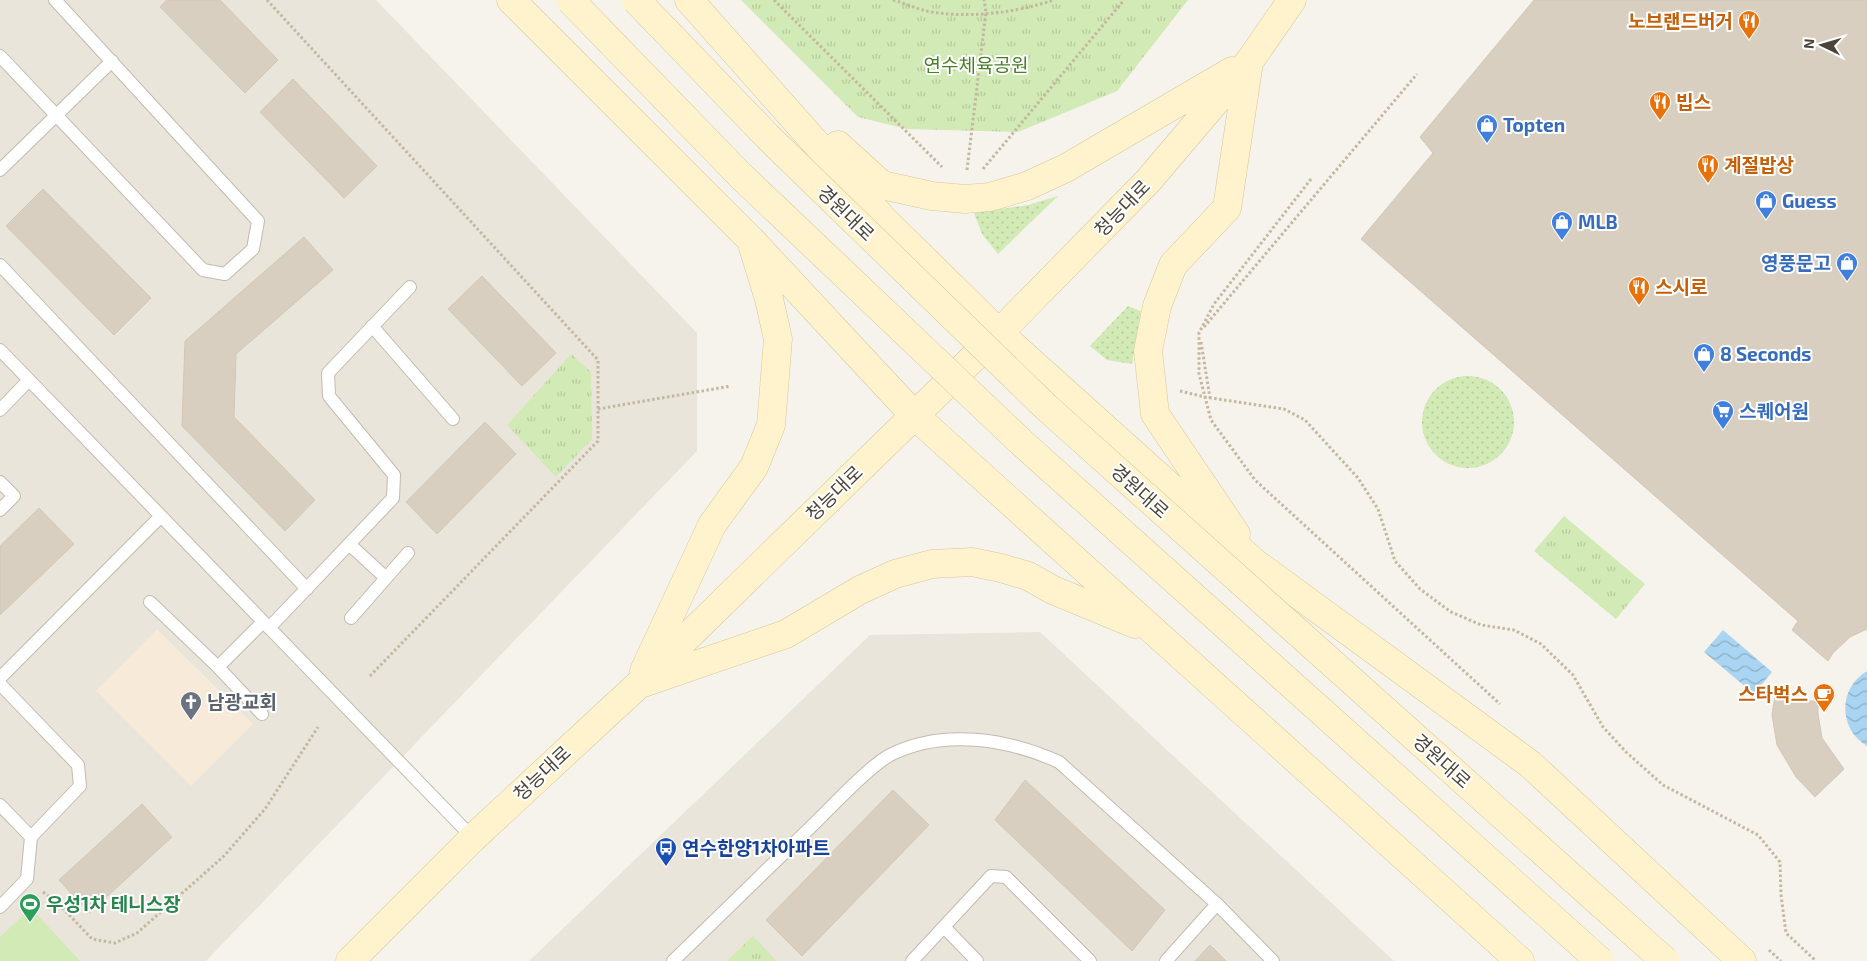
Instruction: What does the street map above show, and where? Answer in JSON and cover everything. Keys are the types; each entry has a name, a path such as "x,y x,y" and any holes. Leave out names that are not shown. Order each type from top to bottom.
{"main road":[{"path":"511,0 751,240 914,415 1520,961"},
{"path":"570,0 741,176 1020,442 1600,961"},
{"name":"경원대로","path":"636,0 768,138 1046,407 1665,961"},
{"path":"689,0 884,220 999,333 1255,563 1530,764 1742,961"},
{"name":"청능대로","path":"350,961 473,838 637,686 999,333 1148,181 1249,62 1292,0"},
{"path":"715,28 882,185 932,196 965,199 990,196 1027,186 1066,168 1249,62"},
{"path":"1249,62 1227,208 1173,265 1157,306 1148,351 1155,414 1174,444 1203,482 1255,563"},
{"path":"637,686 712,525 754,467 772,425 778,339 769,299 751,240"},
{"path":"637,686 786,634 860,590 895,574 932,564 972,562 1019,573 1155,633"}],"lane":[{"path":"0,56 57,114 202,270 225,274 253,249 258,221 56,0"},
{"path":"0,170 112,61"},
{"path":"0,265 307,589"},
{"path":"218,667 307,589 393,498 394,475 330,396 328,373 410,287"},
{"path":"372,326 453,420"},
{"path":"0,350 473,838"},
{"path":"0,410 29,380"},
{"path":"0,482 14,496 0,510"},
{"path":"0,678 161,516"},
{"path":"349,544 386,578"},
{"path":"351,618 408,553"},
{"path":"150,602 218,667 262,714"},
{"path":"0,684 78,765 80,786 30,837 27,879 0,907"},
{"path":"673,961 846,793 889,756 920,745 950,740 992,740 1030,749 1059,762 1216,904 1273,961"},
{"path":"0,805 30,837"},
{"path":"912,961 991,876 1006,877 1090,961"},
{"path":"1166,961 1216,904"},
{"path":"944,927 977,961"}],"path":[{"path":"267,0 598,360 598,441 369,677"},
{"path":"774,0 944,169"},
{"path":"892,0 926,11 957,13 1026,9 1054,0"},
{"path":"967,171 986,12 984,0"},
{"path":"978,175 1124,0"},
{"path":"1210,398 1199,334 1417,74"},
{"path":"1311,179 1214,304 1199,334 1199,374 1211,420 1255,480 1503,707"},
{"path":"598,409 731,386"},
{"path":"1205,397 1284,409 1305,420 1358,478 1378,509 1395,561 1420,589 1451,612 1481,625 1514,630 1540,644 1573,675 1603,726 1633,759 1663,785 1758,835 1780,862 1781,895 1786,933 1816,961"},
{"path":"36,894 41,892 47,893 92,939 115,943 137,934 223,857 265,809 318,727"},
{"path":"1766,948 1781,961"}],"shaded area":[{"path":"0,0 376,0 697,333 697,451 206,961 0,961"},
{"path":"157,629 253,724 191,786 96,691"},
{"path":"1040,632 1394,961 529,961 870,635"}],"green space":[{"name":"연수체육공원","path":"741,0 1188,0 1117,91 1018,132 907,129 858,117"},
{"path":"1058,196 998,254 982,234 974,213 1028,205"},
{"path":"1128,306 1141,311 1132,364 1107,360 1090,346"},
{"path":"571,354 591,372 592,439 556,477 507,425"},
{"path":"1468,376 1486,379 1501,389 1511,404 1514,422 1511,440 1501,455 1486,465 1468,468 1450,465 1435,455 1425,440 1422,422 1425,404 1435,389 1450,379"},
{"path":"1564,516 1645,584 1616,619 1534,551"},
{"name":"우성1차 테니스장","path":"31,908 80,961 0,961 0,937"},
{"path":"753,936 777,961 727,961"}],"water":[{"path":"1723,630 1772,672 1754,694 1704,652"},
{"path":"1867,671 1867,746 1857,739 1851,730 1845,708 1851,688 1857,678"}],"building":[{"path":"167,0 220,0 278,60 245,93 160,7"},
{"name":"스퀘어원","path":"1534,0 1867,0 1867,629 1850,637 1833,653 1828,661 1792,630 1798,621 1361,239 1433,153 1420,137"},
{"path":"293,79 377,166 344,198 260,112"},
{"path":"43,189 151,298 114,335 6,226"},
{"path":"304,237 333,270 236,354 234,417 315,500 285,531 182,426 185,341"},
{"path":"482,276 556,353 522,386 448,309"},
{"path":"485,422 516,454 437,534 406,502"},
{"path":"39,508 74,544 0,615 0,546"},
{"path":"1775,695 1818,702 1822,738 1844,769 1815,797 1796,777 1777,745 1772,715"},
{"path":"1025,780 1165,910 1132,951 995,820"},
{"path":"893,790 929,825 802,956 766,920"},
{"path":"142,804 172,837 89,913 59,880"},
{"path":"1210,945 1226,961 1195,961"}],"place":[{"name":"노브랜드버거","path":"1749,40"},
{"name":"빕스","path":"1660,121"},
{"name":"Topten","path":"1487,144"},
{"name":"계절밥상","path":"1708,184"},
{"name":"Guess","path":"1766,220"},
{"name":"MLB","path":"1562,241"},
{"name":"영풍문고","path":"1847,282"},
{"name":"스시로","path":"1639,306"},
{"name":"8 Seconds","path":"1704,373"},
{"name":"스퀘어원","path":"1723,430"},
{"name":"스타벅스","path":"1824,713"},
{"name":"남광교회","path":"191,721"},
{"name":"연수한양1차아파트","path":"666,867"},
{"name":"우성1차 테니스장","path":"30,923"}]}
